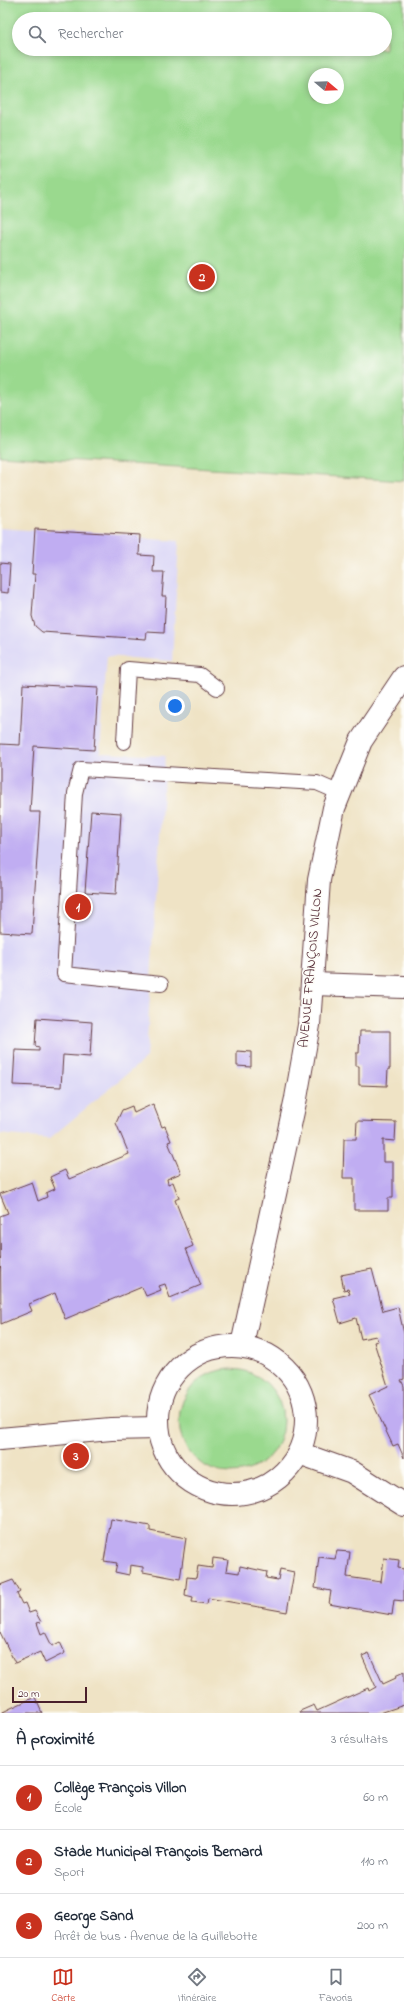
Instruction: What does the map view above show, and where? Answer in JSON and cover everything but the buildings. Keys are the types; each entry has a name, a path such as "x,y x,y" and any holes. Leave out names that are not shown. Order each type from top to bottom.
{"street":[{"name":"AVENUE FRANÇOIS VILLON","path":"242,1345 296,1098 309,1025 319,880 334,808 361,741 404,677"},
{"path":"312,984 404,987"},
{"path":"242,1345 264,1352 284,1366 298,1384 306,1407 306,1430 299,1453 282,1475 259,1490 232,1495 205,1490 182,1476 165,1455 157,1428 159,1401 170,1376 190,1357 215,1346 242,1345"},
{"path":"0,1439 111,1430 157,1428"},
{"path":"299,1453 352,1472 404,1505"}],"lane":[{"path":"124,742 128,669 200,675 217,688"},
{"path":"161,984 64,974 76,793 81,770 316,783 340,793"}],"shaded area":[{"path":"0,528 179,541 172,661 107,656 100,753 165,756 146,1058 49,1139 0,1134"}],"green space":[{"path":"0,0 404,0 404,481 0,456"},
{"path":"231,1369 251,1373 268,1384 279,1401 283,1421 279,1441 268,1458 251,1469 231,1473 211,1469 194,1458 183,1441 179,1421 183,1401 194,1384 211,1373"}],"place":[{"name":"Stade Municipal François Bernard","path":"202,277"},
{"name":"Collège François Villon","path":"78,907"},
{"name":"George Sand","path":"76,1456"}]}
